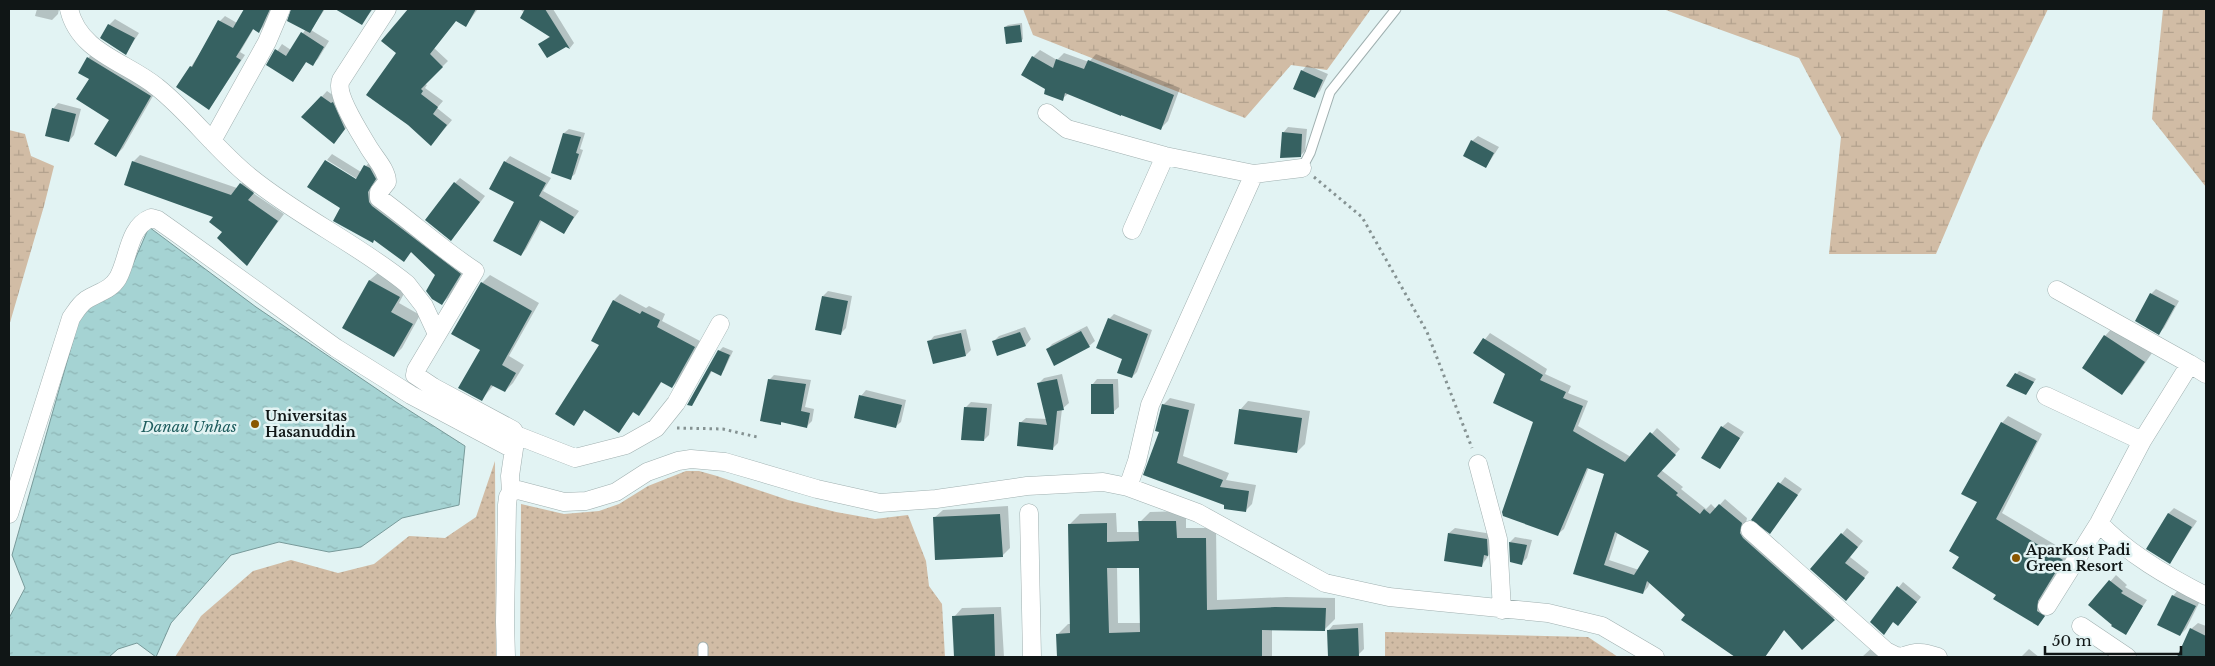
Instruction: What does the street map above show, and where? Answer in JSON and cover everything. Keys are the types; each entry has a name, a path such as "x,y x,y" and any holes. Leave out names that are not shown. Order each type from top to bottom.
{"street":[{"path":"69,9 78,29 93,48 155,85 173,99 212,141 250,177 407,284 424,306 437,334"},
{"path":"212,141 267,42 281,9"},
{"path":"387,9 341,80 340,92 369,148 387,176 387,182 379,192 380,198 449,254 475,271 416,370 415,375 433,387 513,430 512,463 507,505 506,657"},
{"path":"1047,113 1067,129 1165,156 1254,174 1302,168"},
{"path":"1132,230 1165,156"},
{"path":"1132,475 1150,405 1254,174"},
{"path":"9,514 71,318 78,307 86,300 110,288 122,268 138,226 151,218 158,220 352,358 512,463 575,458 626,445 656,428 676,403 720,324"},
{"path":"2057,290 2206,374"},
{"path":"2047,606 2099,523 2142,441 2190,364"},
{"path":"2046,396 2142,441"},
{"path":"512,463 518,490 564,502 586,501 616,492 647,472 678,461 691,459 725,462 817,489 880,503 936,499 1027,486 1103,482 1132,475 1325,583 1389,597 1502,610 1548,613 1602,626 1655,657"},
{"path":"1478,464 1498,540 1499,584 1502,610"},
{"path":"1029,513 1032,657"},
{"path":"2099,523 2120,543 2171,577 2206,596"},
{"path":"1750,530 1886,651 1903,657 1922,652 1938,657"},
{"path":"2081,626 2127,657"}],"lane":[{"path":"1302,168 1310,152 1330,92 1396,9"},
{"path":"703,647 703,657"}],"path":[{"path":"1302,168 1362,216 1427,332 1478,464"},
{"path":"656,428 723,429 739,431 756,437"}],"green space":[{"path":"1023,9 1371,9 1327,70 1291,65 1245,118 1033,35"},
{"path":"1663,9 2048,9 1981,148 1936,254 1829,254 1841,137 1799,58"},
{"path":"2163,9 2206,9 2206,187 2152,119"},
{"path":"9,130 25,134 31,156 54,166 9,326"},
{"path":"495,461 496,657 175,657 201,616 253,571 291,560 338,573 374,564 409,536 445,538 476,517"},
{"path":"686,471 699,471 788,500 836,512 875,519 908,515 926,561 929,586 942,604 945,657 520,657 521,504 564,514 599,511 619,504 648,486"},
{"path":"1385,632 1588,637 1618,657 1385,657"}],"water":[{"name":"Danau Unhas","path":"149,227 256,307 396,402 465,446 459,505 402,518 361,547 329,552 279,542 231,555 171,623 156,657 137,643 118,649 109,657 9,657 9,618 25,588 12,555 82,309 114,295 127,278"}],"building":[{"path":"244,9 270,9 259,33 253,29 236,57 241,60 209,110 176,87 190,66 192,67 218,20 233,28"},
{"path":"291,9 324,9 310,33 287,21"},
{"path":"335,9 372,9 362,25"},
{"path":"408,9 476,9 466,27 456,21 430,54 443,67 421,89 423,91 421,94 438,107 433,114 447,125 431,146 408,125 366,95 396,53 381,41"},
{"path":"525,9 545,9 570,49 566,47 547,58 538,44 550,37 520,18"},
{"path":"108,24 135,38 126,55 100,38"},
{"path":"1020,25 1022,42 1006,44 1004,27"},
{"path":"301,32 324,47 313,66 306,62 293,82 266,65 275,49 286,56"},
{"path":"1032,56 1053,68 1056,59 1084,69 1088,60 1174,95 1161,130 1065,93 1063,101 1044,94 1045,89 1021,75"},
{"path":"87,57 151,96 116,157 94,144 109,120 76,99 89,79 78,73"},
{"path":"1301,70 1323,80 1315,98 1293,89"},
{"path":"321,96 331,103 333,102 345,129 334,144 301,117"},
{"path":"52,108 76,114 69,142 45,136"},
{"path":"1282,132 1302,134 1301,157 1280,158"},
{"path":"563,133 581,137 576,153 579,154 571,180 551,173"},
{"path":"1471,140 1494,153 1486,168 1463,156"},
{"path":"325,160 356,179 364,165 370,168 376,179 368,192 369,202 372,206 461,274 442,305 432,299 426,291 435,275 411,252 404,262 374,240 373,243 333,221 340,208 307,187"},
{"path":"132,161 231,195 240,183 254,193 248,200 278,221 247,266 217,238 222,232 209,222 213,217 124,185"},
{"path":"504,161 546,183 539,196 574,217 564,234 540,220 521,256 493,241 514,202 489,189"},
{"path":"454,182 480,202 451,241 425,220"},
{"path":"369,280 400,297 391,312 413,324 394,357 342,328"},
{"path":"481,282 532,311 502,365 516,373 505,392 491,385 482,401 458,388 480,350 451,334"},
{"path":"2150,293 2175,306 2159,335 2135,321"},
{"path":"822,296 848,301 841,335 815,330"},
{"path":"613,300 640,314 642,311 660,320 657,327 695,347 672,388 661,382 639,416 633,412 619,433 584,410 574,426 555,414 599,345 591,341"},
{"path":"1108,318 1148,334 1132,378 1117,373 1122,359 1096,348"},
{"path":"1081,331 1090,347 1054,366 1046,349"},
{"path":"1020,332 1026,346 997,356 992,341"},
{"path":"961,333 966,356 933,364 927,341"},
{"path":"2104,335 2145,362 2122,395 2082,368"},
{"path":"1483,338 1543,375 1540,380 1566,392 1563,398 1583,406 1573,431 1625,462 1650,432 1676,455 1657,476 1678,493 1676,495 1700,514 1704,509 1710,514 1719,504 1742,523 1740,533 1743,538 1835,620 1802,650 1784,630 1765,657 1735,657 1681,620 1685,615 1647,581 1643,594 1573,574 1604,474 1587,468 1558,536 1503,516 1502,512 1533,422 1493,403 1505,374 1473,353","holes":["1615,532 1649,551 1634,575 1604,565"]},
{"path":"718,350 730,355 721,376 711,371 692,406 687,405"},
{"path":"2015,373 2034,382 2026,395 2006,386"},
{"path":"768,379 806,384 801,411 810,413 807,428 781,422 781,425 760,421"},
{"path":"1057,379 1064,410 1057,411 1053,450 1017,446 1019,422 1047,425 1037,383"},
{"path":"1091,384 1113,384 1114,414 1091,414"},
{"path":"859,395 902,405 896,428 854,418"},
{"path":"1162,404 1189,410 1177,463 1223,480 1220,487 1249,491 1246,512 1224,509 1224,505 1143,475 1159,432 1155,431"},
{"path":"964,407 987,408 984,441 961,440"},
{"path":"1239,409 1302,418 1297,453 1234,444"},
{"path":"2001,422 2037,441 1996,519 2063,560 2038,601 2037,611 2045,616 2038,626 1993,599 1996,595 1952,568 1959,557 1949,551 1977,502 1961,494"},
{"path":"1721,426 1740,438 1720,469 1701,458"},
{"path":"1778,482 1798,495 1770,534 1751,520"},
{"path":"2168,513 2192,527 2170,564 2146,549"},
{"path":"1000,514 1003,557 935,560 933,517"},
{"path":"1138,521 1176,521 1177,538 1206,538 1207,610 1275,607 1326,608 1325,631 1262,630 1262,657 1057,657 1056,634 1070,633 1068,524 1107,523 1107,542 1139,541","holes":["1107,568 1139,568 1140,632 1109,633"]},
{"path":"1448,533 1487,539 1488,556 1484,555 1482,567 1444,561"},
{"path":"1841,533 1858,547 1845,563 1865,578 1846,601 1810,569"},
{"path":"1509,542 1527,545 1522,565 1510,562"},
{"path":"2109,580 2123,591 2121,593 2143,606 2126,635 2111,626 2088,605"},
{"path":"1897,586 1917,602 1898,626 1893,622 1884,635 1870,622"},
{"path":"2172,595 2196,606 2180,636 2157,625"},
{"path":"994,614 995,657 954,657 952,616"},
{"path":"1358,628 1359,656 1328,657 1327,630"},
{"path":"2190,628 2206,636 2206,657 2177,657"}],"place":[{"name":"Universitas Hasanuddin","path":"255,424"},
{"name":"AparKost Padi Green Resort","path":"2016,558"}]}
